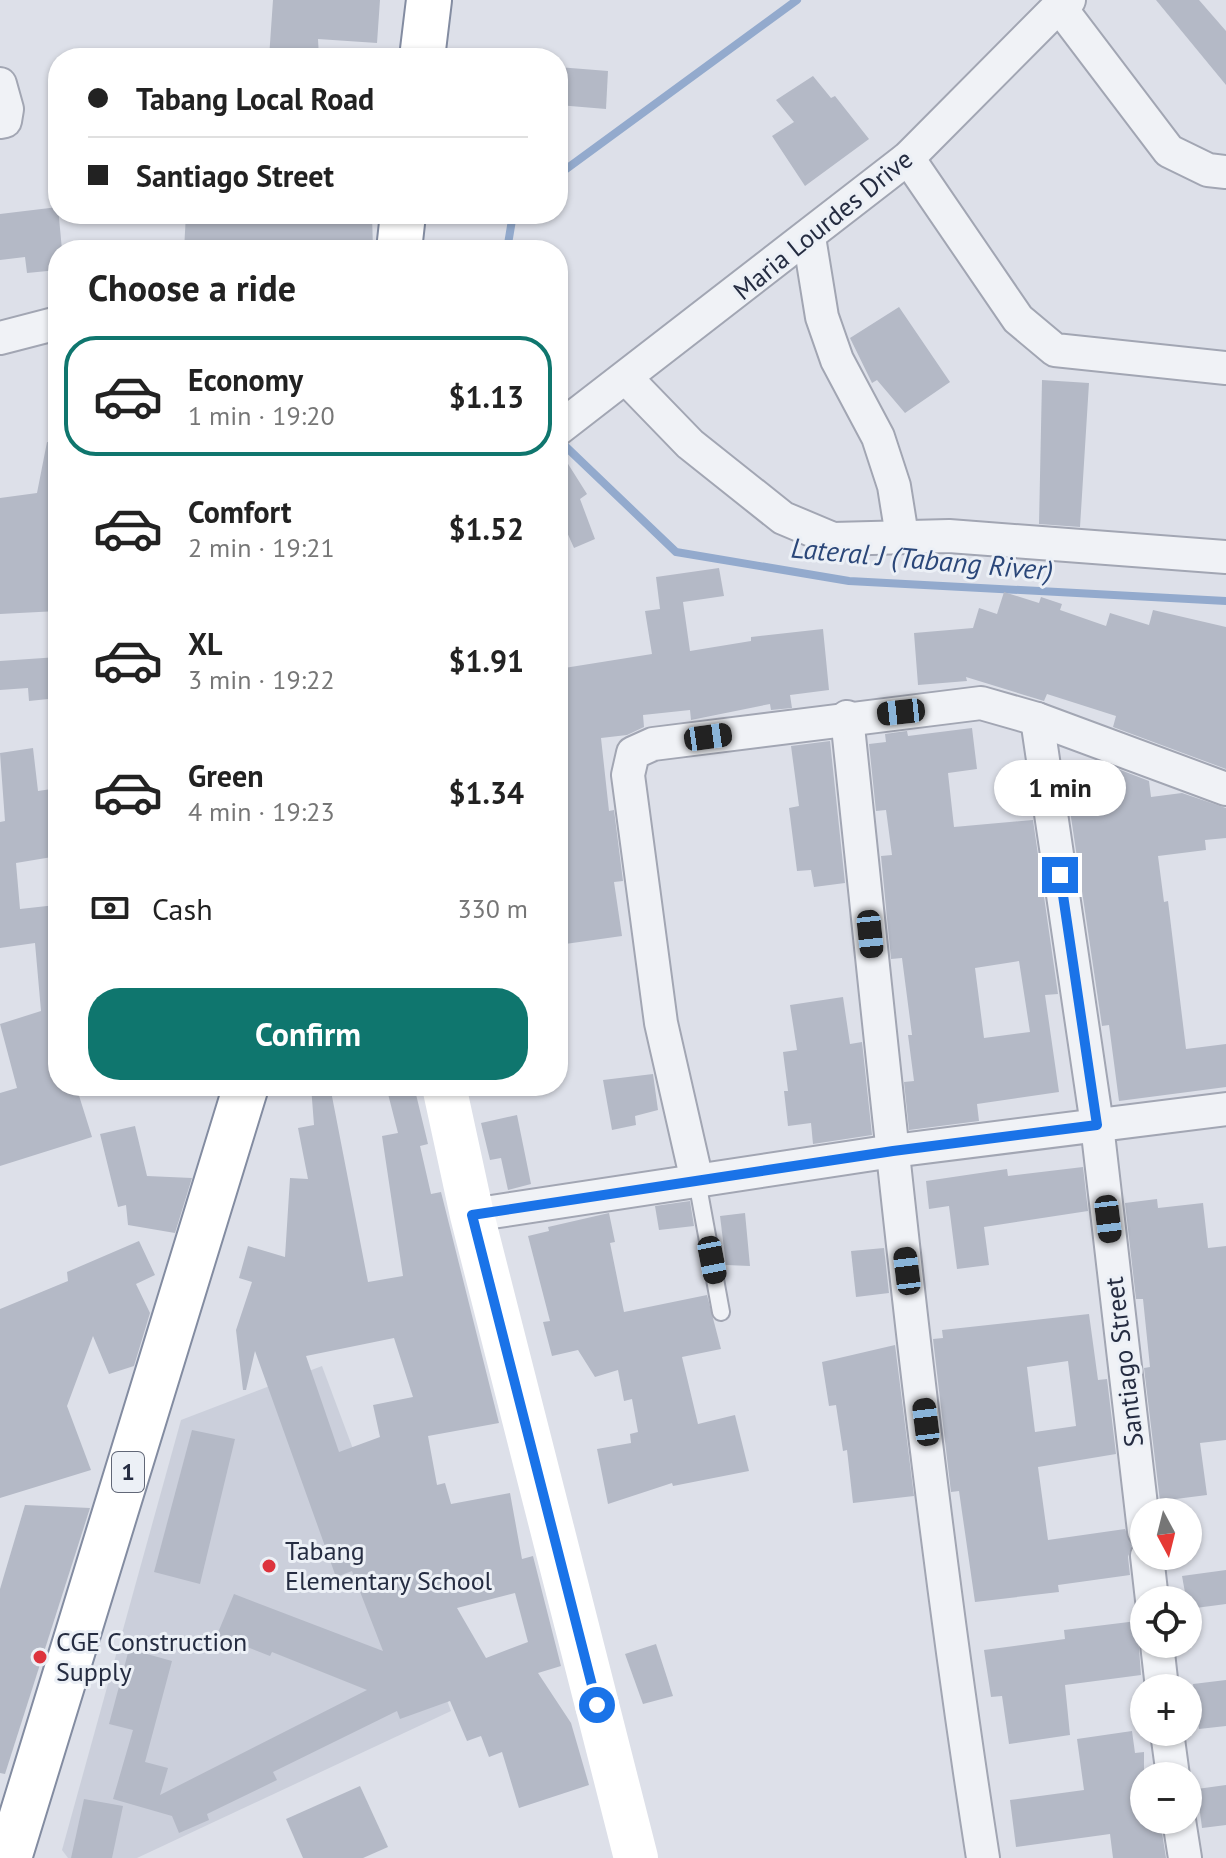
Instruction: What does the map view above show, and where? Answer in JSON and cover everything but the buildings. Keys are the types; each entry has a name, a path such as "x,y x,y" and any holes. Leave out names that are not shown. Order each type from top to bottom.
{"main road":[{"path":"423,48 429,0"},
{"name":"1","path":"9,1858 21,1798 243,1096"},
{"path":"446,1096 472,1215 636,1858"}],"street":[{"name":"Maria Lourdes Drive","path":"568,422 908,158 1064,3"},
{"path":"1064,3 1169,151 1208,170 1226,172"},
{"path":"0,84 7,109 5,121 0,122"},
{"path":"908,158 1018,319 1055,350 1226,368"},
{"path":"809,237 822,317 837,360 878,437 894,486 902,536"},
{"path":"0,338 48,326"},
{"path":"627,379 690,444 783,518 833,539 902,536 1226,557"},
{"path":"697,1181 661,1023 628,775 633,753 653,744 847,717 981,703 1037,719 1226,789"},
{"path":"847,717 893,1151 965,1739 983,1858"},
{"name":"Santiago Street","path":"1037,719 1097,1125 1140,1498"},
{"path":"472,1215 893,1151 1226,1109"},
{"path":"1181,1834 1185,1858"}],"lane":[{"path":"697,1181 721,1312"}],"shaded area":[{"name":"Tabang Elementary School","path":"322,1366 451,1711 137,1858 68,1858 62,1850 181,1420"}],"waterway":[{"name":"Lateral J (Tabang River)","path":"568,168 797,0"},
{"name":"Lateral J (Tabang River)","path":"509,240 511,224"},
{"name":"Lateral J (Tabang River)","path":"568,449 676,552 849,581 1226,601"}],"place":[{"name":"Tabang Elementary School","path":"269,1566"},
{"name":"CGE Construction Supply","path":"40,1657"}],"route":[{"path":"597,1705 472,1215 893,1151 1097,1125 1060,875"}]}
